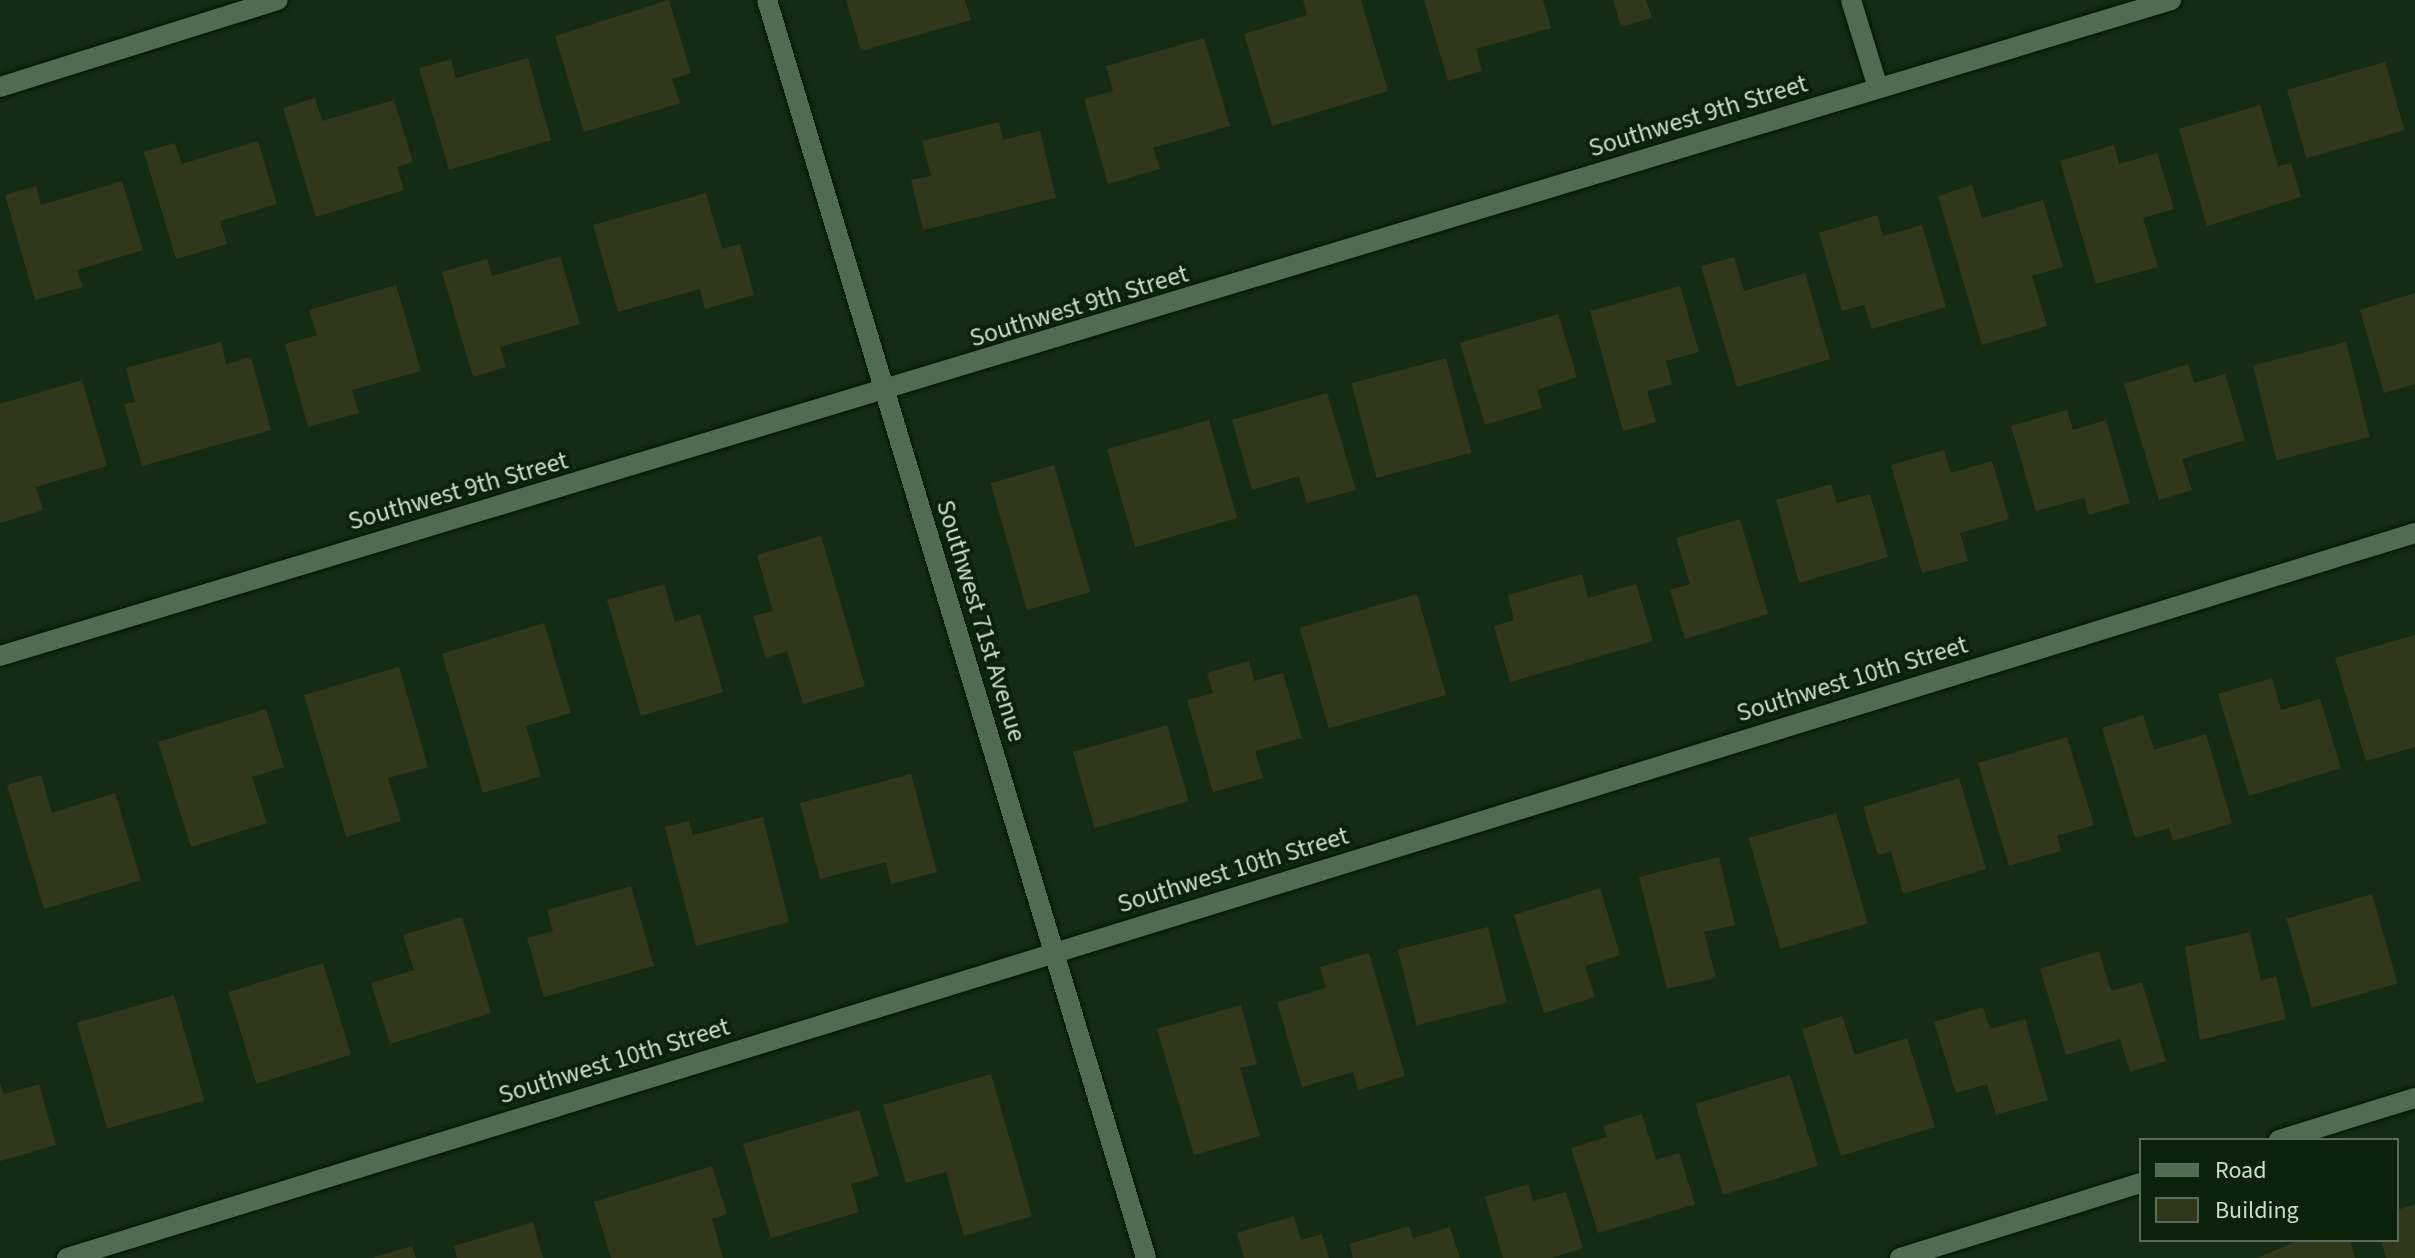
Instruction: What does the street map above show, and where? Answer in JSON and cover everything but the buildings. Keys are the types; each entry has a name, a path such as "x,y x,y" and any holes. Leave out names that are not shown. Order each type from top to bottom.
{"street":[{"path":"0,87 209,10 278,0"},
{"name":"Southwest 71st Avenue","path":"767,0 1146,1258"},
{"path":"1851,0 1878,88"},
{"name":"Southwest 9th Street","path":"0,656 884,393 2171,0"},
{"name":"Southwest 10th Street","path":"67,1258 2415,533"},
{"path":"2285,1138 2415,1098"},
{"path":"1900,1258 2139,1184"}]}
